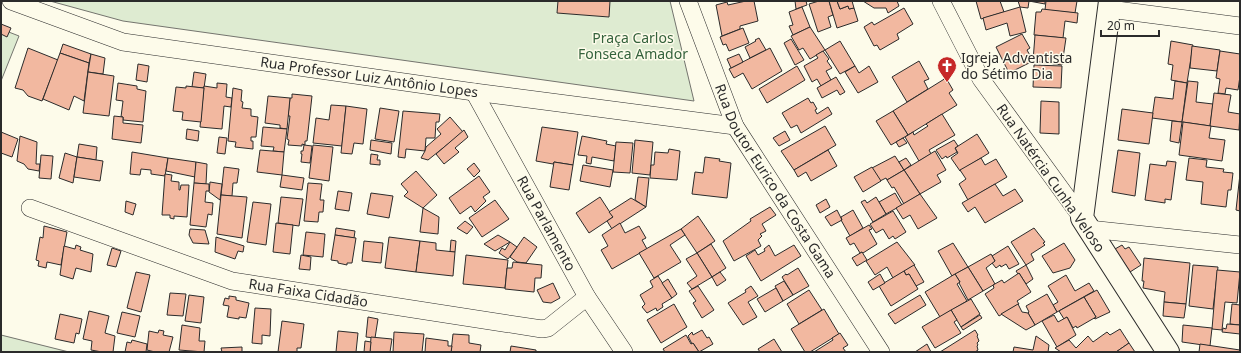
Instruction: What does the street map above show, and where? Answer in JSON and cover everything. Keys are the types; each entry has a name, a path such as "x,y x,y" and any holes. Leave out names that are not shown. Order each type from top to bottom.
{"street":[{"name":"Rua Professor Luiz Antônio Lopes","path":"11,1 123,42 474,92 735,126"},
{"name":"Rua Doutor Eurico da Costa Gama","path":"688,1 735,126 881,352"},
{"name":"Rua Natércia Cunha Veloso","path":"940,1 981,79 1085,224 1168,352"},
{"path":"1240,26 1109,5 1085,224 1240,245"},
{"name":"Rua Parlamento","path":"474,92 587,297 624,352"},
{"name":"Rua Faixa Cidadão","path":"30,208 232,281 542,330 548,328 587,297"}],"green space":[{"name":"Praça Carlos Fonseca Amador","path":"50,1 670,1 694,101 123,21"},
{"path":"1,29 19,36 1,81"},
{"path":"1,335 69,352 1,352"}],"building":[{"path":"558,1 610,1 609,17 557,13"},
{"path":"746,1 754,1 758,21 740,26 740,29 722,36 716,5 727,2 728,5"},
{"path":"795,1 806,1 807,5 796,9"},
{"path":"819,1 829,1 833,15 828,17 831,27 818,32 809,4"},
{"path":"829,1 837,1 840,9 848,6 849,9 854,8 858,21 837,28"},
{"path":"837,1 852,1 854,8 849,9 848,6 840,9"},
{"path":"863,1 897,1 899,6 888,13 886,8 874,8"},
{"path":"976,1 1000,1 1004,12 981,19"},
{"path":"1018,1 1029,1 1028,8 1020,7"},
{"path":"1029,1 1045,1 1045,4"},
{"path":"1046,1 1077,1 1075,13 1045,10"},
{"path":"802,7 810,27 793,35 789,26 793,25 789,12"},
{"path":"1020,7 1026,32 1010,36 1007,23 986,30 983,18"},
{"path":"904,8 913,24 897,34 899,39 880,50 877,45 874,46 864,27 872,22 874,25"},
{"path":"1042,9 1078,13 1077,23 1065,21 1063,38 1034,35 1036,12 1041,12"},
{"path":"1,24 11,28 7,37 1,34"},
{"path":"810,27 825,50 810,59 803,48 799,50 791,36"},
{"path":"743,28 749,43 729,51 726,44 723,45 720,37"},
{"path":"1022,34 1030,48 1027,50 1033,61 1009,73 996,47"},
{"path":"1035,35 1066,38 1062,65 1033,61"},
{"path":"759,38 766,50 750,58 745,47"},
{"path":"791,39 804,60 795,65 784,43"},
{"path":"840,41 855,66 840,74 825,50"},
{"path":"1171,41 1193,45 1187,83 1171,80 1173,65 1168,64"},
{"path":"63,44 91,54 89,63 60,53"},
{"path":"1192,46 1220,50 1217,71 1190,68"},
{"path":"28,48 58,60 42,101 28,96 23,90 15,88"},
{"path":"770,48 782,71 752,89 743,73 734,78 729,69"},
{"path":"823,51 829,59 827,61 832,68 826,71 831,80 821,86 817,79 812,82 804,66 818,58 816,55"},
{"path":"1220,51 1240,54 1240,76 1238,90 1226,88 1225,94 1218,93 1220,79 1216,78"},
{"path":"60,53 89,63 84,101 74,96 69,110 43,99"},
{"path":"91,54 105,58 103,74 88,72"},
{"path":"739,54 743,62 731,68 727,59"},
{"path":"919,61 929,79 924,81 928,89 907,102 892,77"},
{"path":"138,64 149,66 147,82 136,80"},
{"path":"1034,65 1062,66 1061,88 1033,87"},
{"path":"797,66 805,80 767,103 759,89"},
{"path":"855,66 859,73 869,66 878,82 858,93 845,72"},
{"path":"88,72 114,76 109,116 83,113"},
{"path":"194,72 206,74 204,88 192,87"},
{"path":"836,77 845,92 840,95 837,90 822,98 817,88"},
{"path":"946,78 953,90 949,93 957,105 908,135 893,111"},
{"path":"1175,81 1187,83 1182,122 1152,118 1155,97 1173,99"},
{"path":"1188,81 1198,82 1196,102 1213,104 1210,126 1182,122"},
{"path":"118,83 137,86 137,89 146,91 143,122 123,120 123,117 121,117 123,101 116,100"},
{"path":"217,83 227,84 226,97 232,98 231,107 224,106 222,129 200,127 204,86 217,88"},
{"path":"186,86 204,88 201,122 182,120 183,112 173,111 176,87 186,88"},
{"path":"233,88 242,90 242,108 251,109 251,116 258,117 256,137 251,137 251,141 253,141 253,149 235,147 236,142 228,141"},
{"path":"1214,93 1231,95 1228,112 1240,114 1239,130 1210,126"},
{"path":"292,94 312,96 307,141 305,141 305,145 302,144 302,146 288,145 289,140 287,139 290,116 288,116 290,98 292,98"},
{"path":"268,96 290,98 287,129 280,128 280,125 265,123"},
{"path":"808,98 811,103 813,102 817,109 815,110 817,114 828,107 832,114 801,133 797,125 791,128 782,113"},
{"path":"1041,101 1059,102 1059,134 1040,133"},
{"path":"331,105 346,106 342,146 313,143 316,118 329,120"},
{"path":"346,106 367,109 363,144 354,143 352,154 341,153"},
{"path":"380,108 399,111 394,142 375,139"},
{"path":"1122,109 1153,113 1149,144 1118,140"},
{"path":"403,111 440,114 439,122 436,122 435,138 426,138 425,151 406,149 405,158 398,157"},
{"path":"893,111 908,135 891,145 876,121"},
{"path":"942,114 955,135 929,150 931,154 919,161 905,137 913,132 914,135 928,126 926,124"},
{"path":"114,116 123,117 123,123 143,125 141,143 112,139"},
{"path":"450,117 463,132 428,160 421,158 426,147 441,134 437,129"},
{"path":"1172,121 1182,122 1179,143 1170,141"},
{"path":"1183,122 1211,126 1209,138 1225,140 1222,161 1179,155"},
{"path":"825,126 836,145 794,170 781,151"},
{"path":"263,127 287,129 284,152 273,151 274,147 261,146"},
{"path":"542,127 578,132 573,165 536,161"},
{"path":"187,129 199,131 198,141 186,139"},
{"path":"464,130 468,137 455,148 459,152 444,164 436,154"},
{"path":"785,131 790,140 779,146 773,138"},
{"path":"1,132 18,139 12,157 1,153"},
{"path":"977,134 989,153 960,171 951,158 958,153 955,148"},
{"path":"20,136 37,142 36,164 40,164 39,171 28,169 24,164 17,161"},
{"path":"582,136 607,141 606,144 616,146 614,161 592,157 591,164 586,163 587,156 578,155"},
{"path":"219,137 227,138 225,154 217,153"},
{"path":"903,138 907,143 899,147 896,142"},
{"path":"371,140 392,143 391,154 370,150"},
{"path":"635,140 653,142 650,175 632,173"},
{"path":"954,140 958,146 955,148 957,152 947,158 946,156 942,159 936,150"},
{"path":"616,142 633,143 630,173 613,172"},
{"path":"79,144 97,147 96,160 77,157"},
{"path":"304,145 312,146 310,163 301,162 301,151 303,151"},
{"path":"313,145 333,147 329,181 309,178"},
{"path":"669,149 680,151 677,180 650,178 651,165 654,165 655,152 668,153"},
{"path":"260,150 284,152 282,175 257,172"},
{"path":"828,150 837,166 811,181 806,172 798,177 794,170"},
{"path":"1118,150 1140,153 1135,196 1112,192"},
{"path":"935,151 946,170 937,175 941,182 920,194 904,170"},
{"path":"132,152 168,158 165,176 151,174 151,170 141,169 140,175 130,174"},
{"path":"65,153 77,157 73,183 59,178"},
{"path":"371,154 378,155 377,160 380,160 380,165 370,164"},
{"path":"41,155 53,156 51,179 39,178"},
{"path":"895,156 904,170 887,180 886,178 880,181 872,168"},
{"path":"77,157 103,161 100,181 74,177"},
{"path":"705,157 720,159 719,161 731,163 727,198 692,194 695,172 703,173"},
{"path":"168,158 196,162 195,177 166,171"},
{"path":"906,158 911,165 904,170 899,162"},
{"path":"981,158 985,165 996,159 1007,177 968,200 959,184 966,179 960,170"},
{"path":"1189,158 1207,160 1206,167 1224,169 1223,172 1233,173 1231,190 1228,190 1226,207 1201,204 1203,182 1186,180"},
{"path":"1167,161 1176,162 1171,200 1165,199 1165,203 1145,200 1150,164 1166,166"},
{"path":"196,162 207,164 206,184 194,183"},
{"path":"554,162 573,165 569,190 550,187"},
{"path":"474,163 480,171 474,177 467,169"},
{"path":"583,165 613,170 610,187 580,181"},
{"path":"224,167 239,169 237,183 233,183 232,196 221,195"},
{"path":"872,167 881,181 863,192 854,177"},
{"path":"904,170 920,194 904,204 894,187 892,188 887,180"},
{"path":"416,171 437,195 423,208 404,196 408,192 401,184"},
{"path":"165,174 172,175 171,181 179,182 179,190 181,185 189,185 187,217 174,216 174,219 170,218 170,215 162,215"},
{"path":"1240,174 1240,211 1236,210"},
{"path":"282,175 304,178 302,190 280,187"},
{"path":"479,176 490,192 483,197 486,201 475,212 471,206 460,214 449,198"},
{"path":"638,177 649,178 646,207 635,200"},
{"path":"210,182 222,184 220,200 209,192"},
{"path":"194,183 209,184 209,191 206,191 205,202 213,203 212,215 208,214 206,227 190,225"},
{"path":"308,183 322,184 320,200 324,200 323,212 319,212 318,222 304,221"},
{"path":"995,184 1003,196 1015,189 1023,201 985,223 975,207 968,212 962,203"},
{"path":"338,191 352,193 349,211 335,209"},
{"path":"371,193 393,196 389,218 367,214"},
{"path":"895,193 902,205 886,214 879,202"},
{"path":"920,194 937,218 918,229 910,215 903,219 896,208"},
{"path":"221,195 247,197 242,238 217,234"},
{"path":"281,197 303,199 299,226 278,223"},
{"path":"600,197 613,217 589,233 576,213"},
{"path":"876,197 886,214 873,222 861,202 865,200 867,203"},
{"path":"631,198 646,207 612,229 607,221 613,217 609,212"},
{"path":"826,199 830,207 820,213 816,205"},
{"path":"495,200 509,219 482,237 469,218"},
{"path":"126,201 136,204 133,215 125,212"},
{"path":"253,202 271,204 266,245 247,242"},
{"path":"770,207 776,215 762,224 766,231 760,234 762,236 758,240 761,246 734,261 723,241 751,221 750,219"},
{"path":"423,208 439,217 438,234 420,232"},
{"path":"837,210 842,220 831,226 825,217"},
{"path":"853,210 863,228 850,236 841,220 841,217"},
{"path":"893,211 906,232 895,239 893,236 889,239 883,229 876,233 870,224"},
{"path":"698,216 715,241 697,253 681,229"},
{"path":"465,221 473,227 467,234 457,228"},
{"path":"276,223 293,225 290,254 273,252"},
{"path":"620,223 625,233 639,226 646,238 642,240 647,249 612,269 601,250 608,246 602,235"},
{"path":"869,225 872,229 869,230 877,244 863,253 860,253 854,243 850,245 846,238"},
{"path":"44,226 67,232 61,265 47,262 46,268 38,266 39,261 36,260 40,237 43,238"},
{"path":"336,228 355,231 354,238 335,235"},
{"path":"1034,228 1045,242 1043,243 1045,245 1031,254 1034,260 1026,265 1011,242"},
{"path":"190,229 205,230 209,244 193,243 189,235"},
{"path":"681,229 685,235 670,245 681,262 654,278 639,253"},
{"path":"306,232 325,234 323,257 303,255"},
{"path":"335,235 356,238 352,263 347,263 347,265 331,260"},
{"path":"498,235 510,242 495,251 484,244"},
{"path":"216,237 244,246 243,252 238,251 235,259 215,252"},
{"path":"389,237 420,241 416,272 385,268"},
{"path":"524,237 537,247 526,263 517,262 510,257"},
{"path":"451,240 456,241 455,252 450,252"},
{"path":"364,241 383,243 381,263 362,261"},
{"path":"420,241 436,243 436,250 455,252 453,276 416,272"},
{"path":"510,242 517,247 508,259 499,253 502,248 505,250"},
{"path":"897,242 915,265 893,278 887,267 875,275 866,261"},
{"path":"953,243 968,267 952,276 938,251"},
{"path":"1064,243 1075,260 1070,268 1053,273 1042,256"},
{"path":"711,244 726,268 712,277 697,253"},
{"path":"76,245 81,247 80,250 93,254 91,272 76,268 73,279 60,275 64,246 75,249"},
{"path":"769,245 775,256 794,245 801,256 761,281 746,256 755,250 758,255 765,251 764,249"},
{"path":"1122,245 1125,249 1129,247 1141,265 1130,272 1115,249"},
{"path":"1008,246 1019,264 1009,269 1006,264 1001,267 1000,265 996,268 992,263 995,261 992,256"},
{"path":"112,248 121,251 116,267 107,265"},
{"path":"862,252 867,260 857,266 852,258"},
{"path":"697,253 712,277 692,289 687,283 697,276 686,259"},
{"path":"991,254 995,261 986,268 995,284 983,291 968,267"},
{"path":"301,255 311,257 310,270 299,269"},
{"path":"466,255 508,260 505,288 463,284"},
{"path":"1144,258 1190,263 1186,304 1164,302 1165,292 1143,288 1144,281 1142,281"},
{"path":"513,262 542,265 541,278 535,278 534,292 505,289 507,268 512,268"},
{"path":"914,265 924,282 916,286 909,274 906,275 904,271"},
{"path":"1026,265 1033,279 1026,284 1016,271"},
{"path":"1193,265 1218,267 1213,309 1189,306"},
{"path":"968,267 983,291 968,300 955,274"},
{"path":"798,268 809,286 793,295 782,277"},
{"path":"1217,270 1240,272 1237,303 1225,302 1222,330 1212,329"},
{"path":"904,271 906,275 909,274 918,289 891,306 879,286"},
{"path":"136,272 150,275 141,312 127,308"},
{"path":"720,272 726,280 717,286 712,277"},
{"path":"1019,273 1031,292 1017,301 1019,304 999,316 985,294 994,288 993,285 1002,280 1004,283"},
{"path":"880,274 885,283 873,290 868,282"},
{"path":"955,274 960,282 957,284 967,301 940,317 925,292"},
{"path":"1066,275 1075,291 1089,283 1094,291 1057,312 1053,305 1058,302 1048,286"},
{"path":"658,276 672,298 662,304 663,307 657,311 656,308 647,313 642,307 645,304 640,295 653,287 650,281"},
{"path":"668,279 677,294 672,298 662,283"},
{"path":"784,281 793,295 783,301 775,286"},
{"path":"553,283 560,298 551,303 543,302 537,290"},
{"path":"698,286 714,310 702,318 693,303 696,301 689,291"},
{"path":"751,286 758,296 748,302 757,317 743,325 728,303 746,292 745,290"},
{"path":"776,288 783,301 765,312 757,299"},
{"path":"809,290 822,310 799,324 787,304"},
{"path":"1097,290 1110,312 1095,319 1094,318 1096,317 1084,297"},
{"path":"170,293 186,294 183,316 167,315"},
{"path":"1047,294 1057,312 1035,325 1026,306"},
{"path":"189,295 204,297 201,323 185,321"},
{"path":"920,295 926,305 895,324 888,314"},
{"path":"229,296 236,297 236,300 249,303 246,318 239,317 239,319 227,317 229,306 223,305 225,298 229,299"},
{"path":"1084,297 1096,317 1077,328 1076,326 1073,328 1067,317 1064,319 1059,311"},
{"path":"971,299 980,314 961,327 951,310"},
{"path":"1164,302 1186,304 1184,318 1163,316"},
{"path":"674,304 687,327 661,343 647,320"},
{"path":"1018,304 1022,312 1028,313 1035,325 1026,330 1001,314"},
{"path":"1232,304 1240,305 1240,325 1230,324"},
{"path":"255,308 271,309 270,336 262,335 262,344 252,343"},
{"path":"824,309 839,334 810,352 805,352 791,329"},
{"path":"951,310 957,320 954,322 961,333 935,348 922,327"},
{"path":"89,311 109,316 105,333 115,336 113,352 91,350 92,341 83,339"},
{"path":"122,312 140,316 135,337 117,333"},
{"path":"60,314 82,319 79,334 76,333 74,343 55,339"},
{"path":"980,315 982,318 963,330 961,327"},
{"path":"1054,315 1058,322 1067,317 1076,335 1057,347 1042,321"},
{"path":"368,317 378,319 375,338 366,337"},
{"path":"282,321 304,324 301,348 297,348 297,352 278,352"},
{"path":"1227,324 1240,325 1240,334 1222,332 1223,328 1226,329"},
{"path":"182,325 200,328 199,341 205,341 204,352 179,350"},
{"path":"1183,325 1212,328 1210,346 1182,342"},
{"path":"1120,329 1129,343 1116,352 1061,352 1055,348 1069,340 1076,348 1088,336 1093,342 1107,332 1110,335"},
{"path":"159,330 164,331 163,335 173,337 169,352 155,352 147,350 149,331 158,333"},
{"path":"702,330 713,344 699,352 693,343 692,344 688,336 692,332 693,335"},
{"path":"975,330 979,341 977,343 978,350 975,352 940,352"},
{"path":"338,331 358,333 356,352 336,352"},
{"path":"394,332 424,334 422,352 393,352"},
{"path":"840,333 848,345 843,348 846,352 814,352 833,340 832,338"},
{"path":"453,334 469,335 469,343 481,345 480,352 451,352"},
{"path":"686,335 691,344 693,343 699,352 665,352 663,349"},
{"path":"1036,336 1049,345 1048,352 1013,352 1014,347 1033,350"},
{"path":"371,337 392,339 390,352 370,352"},
{"path":"426,338 448,341 448,346 452,346 451,352 425,352"},
{"path":"774,339 782,352 760,352 758,349"},
{"path":"132,340 147,344 146,352 125,352 127,342 131,343"},
{"path":"365,341 371,342 370,352 364,352"},
{"path":"1129,343 1135,352 1116,352"},
{"path":"927,344 931,352 915,352"},
{"path":"1200,344 1240,350 1240,352 1199,352"},
{"path":"511,346 536,350 536,352 510,352"},
{"path":"242,347 242,352 222,352 221,348"}],"place":[{"name":"Igreja Adventista do Sétimo Dia","path":"947,83"}]}
